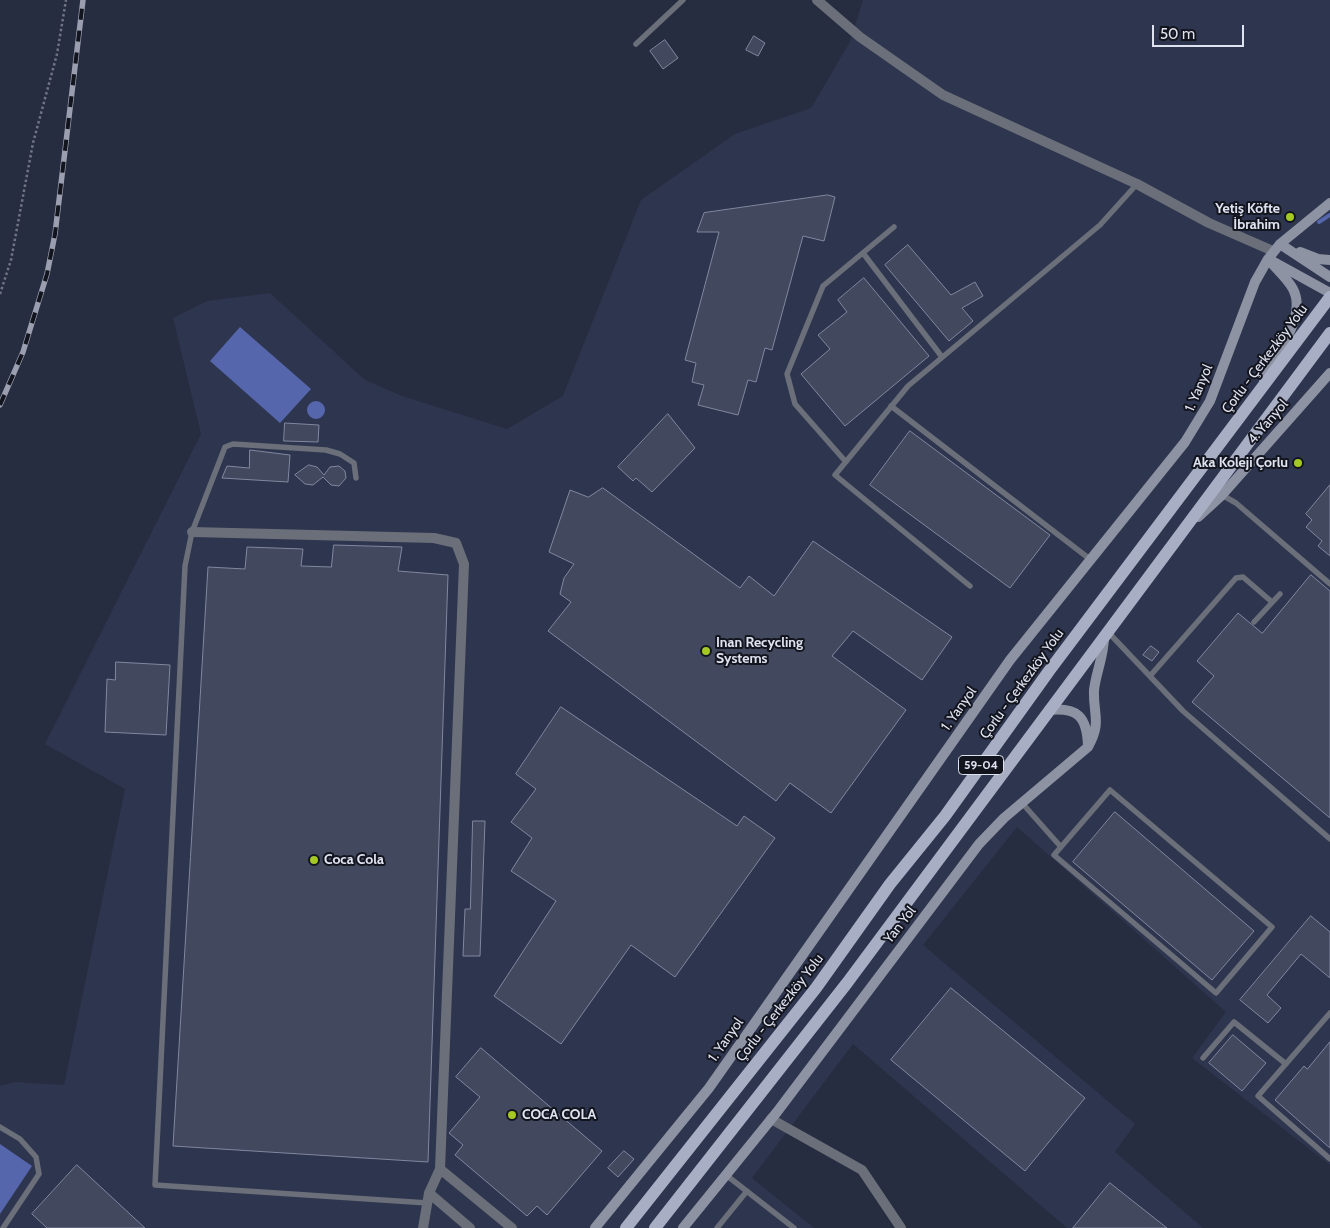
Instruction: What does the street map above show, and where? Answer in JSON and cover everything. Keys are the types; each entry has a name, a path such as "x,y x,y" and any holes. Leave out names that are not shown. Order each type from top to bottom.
{"main road":[{"name":"1. Yanyol","path":"595,1228 709,1088 1010,660 1200,421 1210,401 1255,282 1274,251 1330,203"},
{"path":"1274,251 1330,260"},
{"path":"1274,251 1330,277"},
{"path":"1274,251 1330,293"},
{"path":"1259,393 1269,367 1290,332 1297,311 1294,291 1274,251"},
{"name":"Çorlu - Çerkezköy Yolu","path":"626,1228 816,988 890,884 945,816 1049,671 1330,298"},
{"name":"59-04","path":"655,1228 847,983 1330,333"},
{"name":"4. Yanyol","path":"1184,530 1222,495 1330,373"},
{"name":"Yan Yol","path":"683,1228 771,1119 979,844 1022,803 1088,747 1097,732 1094,690 1104,655 1106,634"},
{"path":"1048,710 1062,709 1076,713 1088,729 1088,747"}],"street":[{"path":"817,0 860,37 943,95 1137,184 1225,231 1274,251"},
{"path":"192,532 434,538 456,543 461,553 464,564 440,1169 428,1198 423,1228"},
{"path":"771,1119 862,1170 901,1228"},
{"path":"440,1169 512,1228"},
{"path":"428,1198 470,1228"}],"lane":[{"path":"636,44 683,0"},
{"path":"970,586 835,476 908,386 1100,225 1137,184"},
{"path":"846,462 795,404 787,374 822,286 894,227"},
{"path":"863,252 942,357"},
{"path":"891,406 1090,560"},
{"path":"356,478 354,463 340,454 326,450 232,444 225,447 192,532 185,566 155,1184 428,1198"},
{"path":"1222,495 1236,503 1330,584"},
{"path":"1150,676 1236,578 1243,577 1272,602"},
{"path":"1254,622 1280,594"},
{"path":"1106,634 1184,711 1330,839"},
{"path":"1110,790 1272,927 1216,993 1054,855 1061,847 1110,790"},
{"path":"1022,803 1061,847"},
{"path":"1330,1013 1258,1096 1330,1159"},
{"path":"1203,1058 1234,1022 1286,1064"},
{"path":"0,1127 20,1139 36,1157 39,1174 4,1228"},
{"path":"726,1175 794,1228"},
{"path":"717,1228 747,1191"}],"path":[{"path":"0,294 12,260 33,143 57,54 66,0"}],"shaded area":[{"path":"863,0 1330,0 1330,1165 1192,1058 1226,1012 1017,827 923,945 1135,1124 1115,1152 1203,1228 1067,1228 853,1044 752,1178 814,1228 0,1228 0,1086 15,1082 64,1085 125,789 45,744 201,434 173,318 207,301 270,293 365,380 402,396 507,429 563,396 641,200 735,134 811,108 850,42"}],"water":[{"path":"240,327 311,389 280,423 210,361"},
{"path":"316,401 322,404 325,410 322,416 316,419 310,416 307,410 310,404"},
{"path":"0,1144 32,1166 0,1214"}],"building":[{"path":"754,36 765,43 758,56 746,50"},
{"path":"665,40 678,58 663,69 650,51"},
{"path":"828,195 835,197 824,241 803,236 772,350 765,348 756,382 748,380 738,415 698,405 704,385 692,382 696,363 685,360 719,232 697,232 704,213"},
{"path":"908,245 951,295 975,282 983,296 962,308 973,321 949,341 885,265"},
{"path":"864,278 929,356 845,426 801,374 830,349 818,335 847,312 838,300"},
{"path":"668,414 695,448 652,492 636,478 633,481 618,467"},
{"path":"285,423 319,425 318,442 284,441"},
{"path":"910,431 1050,535 1010,588 870,485"},
{"path":"250,450 290,455 288,482 222,478 227,466 249,468"},
{"path":"309,465 317,467 324,475 330,467 339,466 345,471 346,478 339,486 331,485 323,477 313,485 305,484 295,475"},
{"path":"1330,485 1330,556 1318,546 1322,541 1306,527 1312,520 1306,514"},
{"name":"Inan Recycling Systems","path":"603,488 740,588 749,576 774,596 813,541 952,637 922,680 853,631 832,656 906,710 831,813 790,783 776,801 548,631 571,602 560,594 564,578 574,564 549,552 570,490 588,497"},
{"name":"Coca Cola","path":"334,545 402,547 398,571 448,575 428,1162 173,1146 208,567 245,569 247,547 303,549 301,566 331,567"},
{"path":"1311,575 1330,591 1330,818 1192,702 1214,676 1197,661 1238,613 1262,633"},
{"path":"1151,646 1159,652 1152,661 1143,655"},
{"path":"116,662 170,665 166,735 105,732 107,679 115,680"},
{"path":"561,707 737,826 744,816 775,838 675,977 631,945 561,1044 494,996 556,901 511,871 532,838 511,822 536,789 516,774"},
{"path":"1115,812 1254,931 1212,980 1073,862"},
{"path":"473,821 485,821 480,956 463,956 465,909 470,909"},
{"path":"1311,916 1330,932 1330,978 1301,954 1267,995 1281,1008 1268,1023 1240,1000"},
{"path":"951,988 1085,1098 1025,1171 891,1060"},
{"path":"1233,1035 1266,1063 1242,1091 1209,1063"},
{"path":"1330,1042 1330,1148 1275,1100 1304,1066 1307,1069"},
{"name":"COCA COLA","path":"481,1048 602,1151 547,1215 537,1206 527,1216 455,1155 463,1145 449,1133 480,1097 456,1077"},
{"path":"624,1151 634,1159 618,1177 608,1168"},
{"path":"77,1165 145,1228 47,1228 32,1214"},
{"path":"1110,1183 1167,1228 1073,1228"}],"waterway":[{"path":"1319,222 1330,215"}],"railway":[{"path":"0,405 23,352 47,274 55,234 83,0"}],"place":[{"name":"Yetiş Köfte İbrahim","path":"1290,217"},
{"name":"Aka Koleji Çorlu","path":"1298,463"},
{"name":"Inan Recycling Systems","path":"706,651"},
{"name":"Coca Cola","path":"314,860"},
{"name":"COCA COLA","path":"512,1115"}]}
